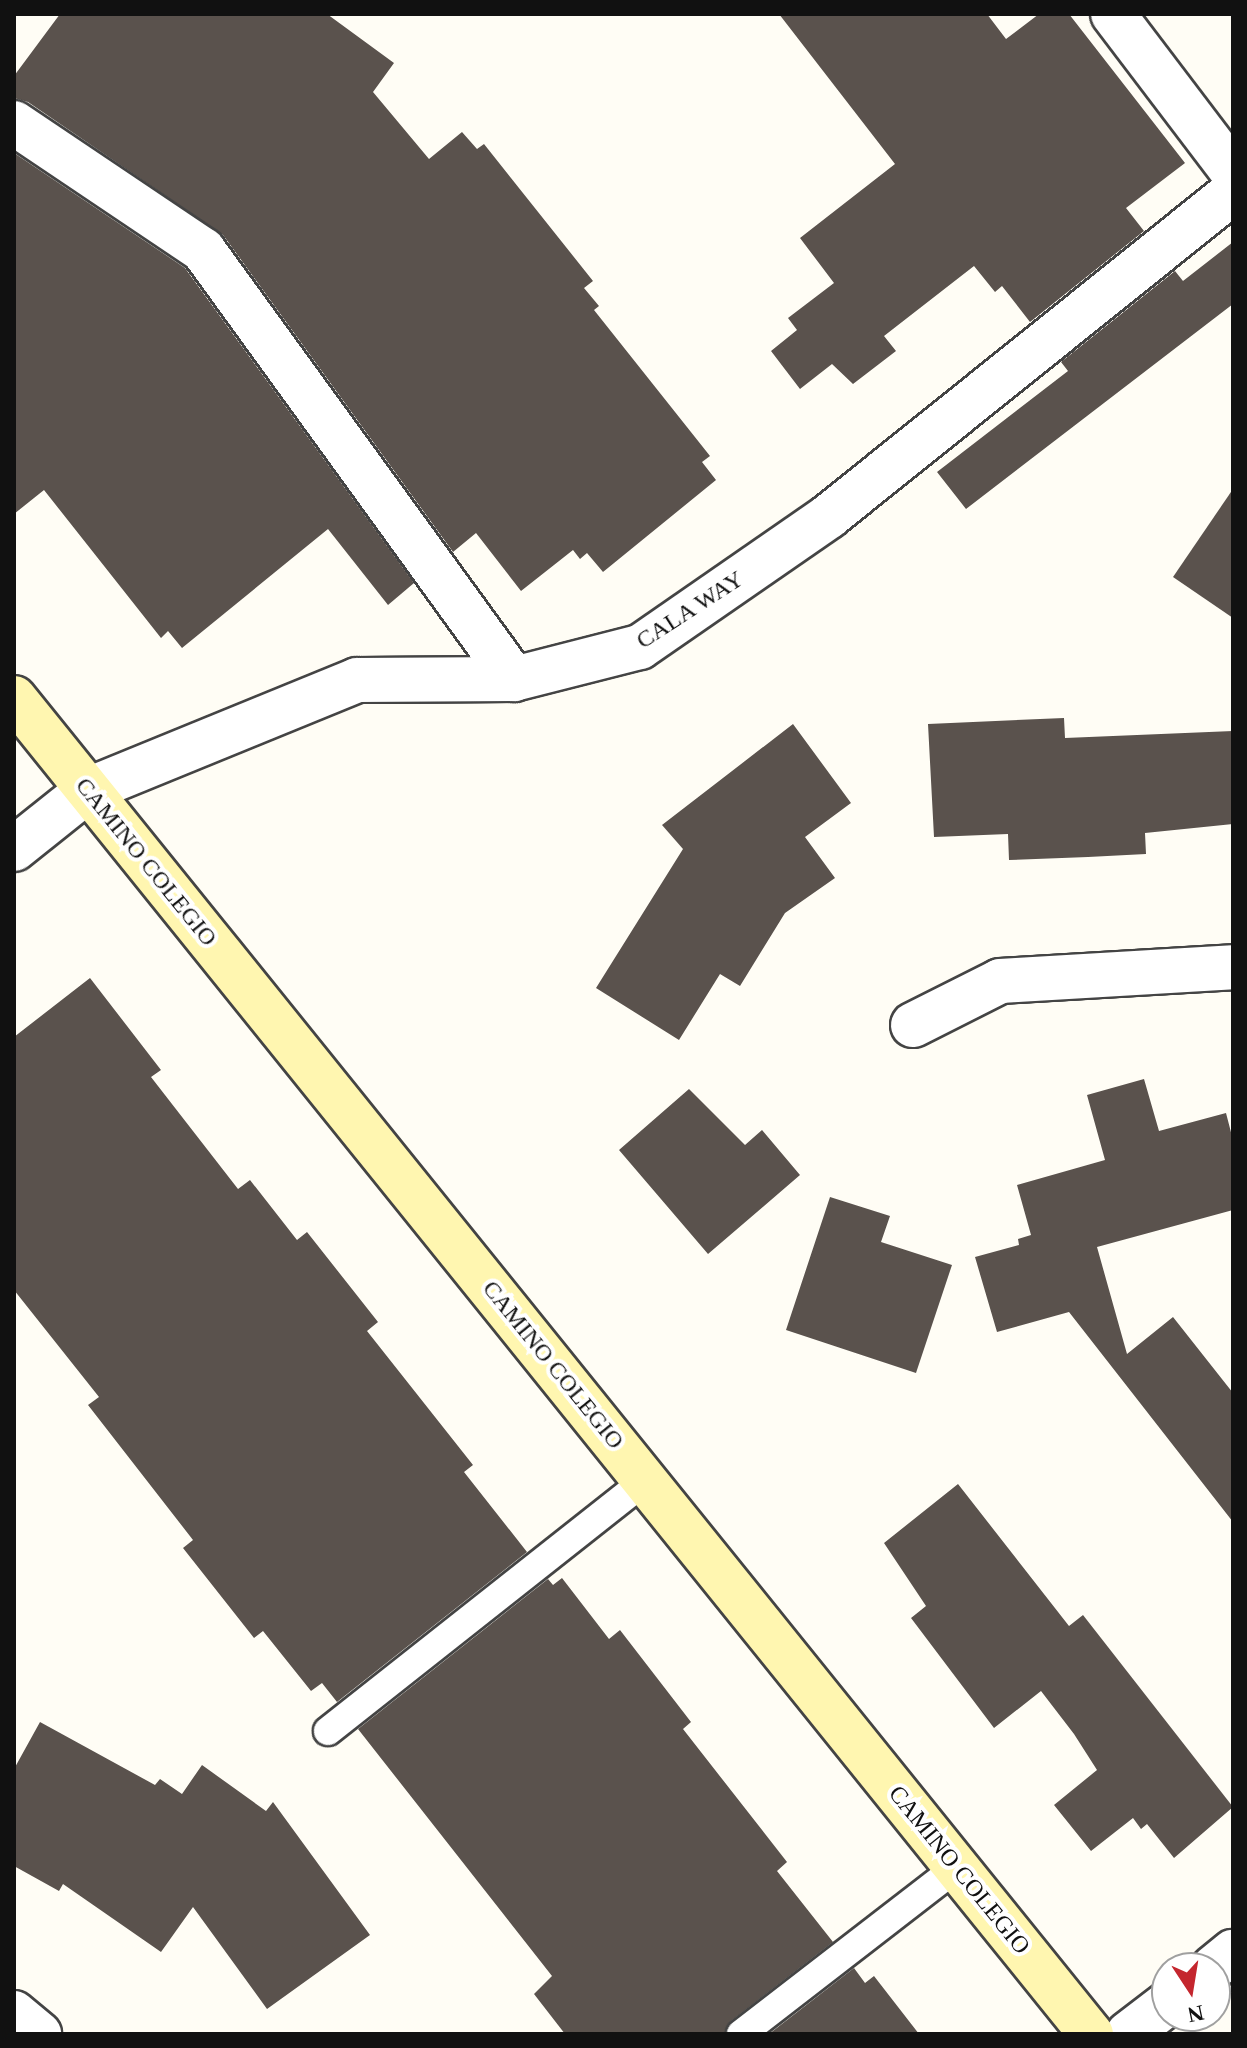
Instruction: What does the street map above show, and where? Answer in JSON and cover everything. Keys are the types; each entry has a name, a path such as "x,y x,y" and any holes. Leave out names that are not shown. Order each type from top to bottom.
{"street":[{"path":"1113,14 1233,172"},
{"path":"14,123 203,250 514,679"},
{"name":"CALA WAY","path":"14,849 88,790 357,680 514,679 640,647 829,516 1233,192"},
{"name":"CAMINO COLEGIO","path":"14,698 1091,2034"},
{"path":"913,1025 1000,981 1233,967"},
{"path":"14,2013 39,2034"},
{"path":"1128,2034 1151,2016"}],"lane":[{"path":"328,1731 646,1480"},
{"path":"741,2034 957,1867"}],"building":[{"path":"60,14 327,14 394,63 373,92 429,159 462,132 477,149 484,144 593,281 584,288 599,306 594,310 710,456 702,462 716,480 603,572 587,553 580,559 573,550 521,591 476,533 453,552 223,235 28,102 14,98 14,76"},
{"path":"779,14 987,14 1006,39 1039,14 1069,14 1185,163 1126,208 1144,231 1030,322 1002,286 995,292 974,266 884,336 896,351 853,384 832,364 800,389 771,351 797,330 788,318 834,283 800,238 895,164"},
{"path":"14,153 185,268 414,583 388,605 328,529 182,648 168,631 161,638 44,490 14,514"},
{"path":"1233,242 1233,304 966,509 937,472 1068,371 1061,362 1175,271 1183,281"},
{"path":"1233,489 1233,618 1173,577"},
{"path":"1064,718 1065,738 1233,731 1233,824 1145,833 1146,854 1088,857 1009,860 1008,834 934,837 928,724"},
{"path":"793,724 851,803 805,837 835,878 785,913 740,986 720,974 679,1040 596,988 683,849 662,825"},
{"path":"90,978 161,1070 151,1077 238,1189 250,1180 297,1240 307,1232 378,1322 367,1331 473,1465 464,1472 527,1552 337,1702 322,1683 311,1691 263,1631 254,1638 183,1548 193,1540 88,1405 99,1397 14,1290 14,1037"},
{"path":"1144,1079 1159,1131 1226,1113 1233,1140 1233,1210 1097,1247 1127,1354 1173,1317 1233,1393 1233,1522 1069,1312 997,1332 975,1257 1019,1245 1018,1239 1031,1235 1017,1185 1105,1160 1087,1095"},
{"path":"689,1089 745,1145 762,1130 800,1175 708,1254 619,1150"},
{"path":"830,1197 890,1216 881,1242 952,1265 916,1373 786,1330"},
{"path":"958,1484 1069,1626 1083,1615 1233,1807 1174,1858 1147,1824 1141,1829 1133,1818 1091,1851 1054,1805 1097,1770 1041,1691 994,1728 911,1618 926,1606 884,1543"},
{"path":"562,1578 609,1639 620,1630 691,1722 683,1729 787,1862 777,1871 833,1942 731,2021 724,2034 565,2034 534,1994 552,1976 358,1729 548,1579 553,1585"},
{"path":"40,1722 155,1785 160,1779 182,1794 202,1765 266,1811 273,1802 370,1935 267,2009 193,1907 161,1952 63,1884 59,1891 14,1866 14,1769"},
{"path":"854,1968 865,1983 874,1976 919,2034 769,2034"}]}
